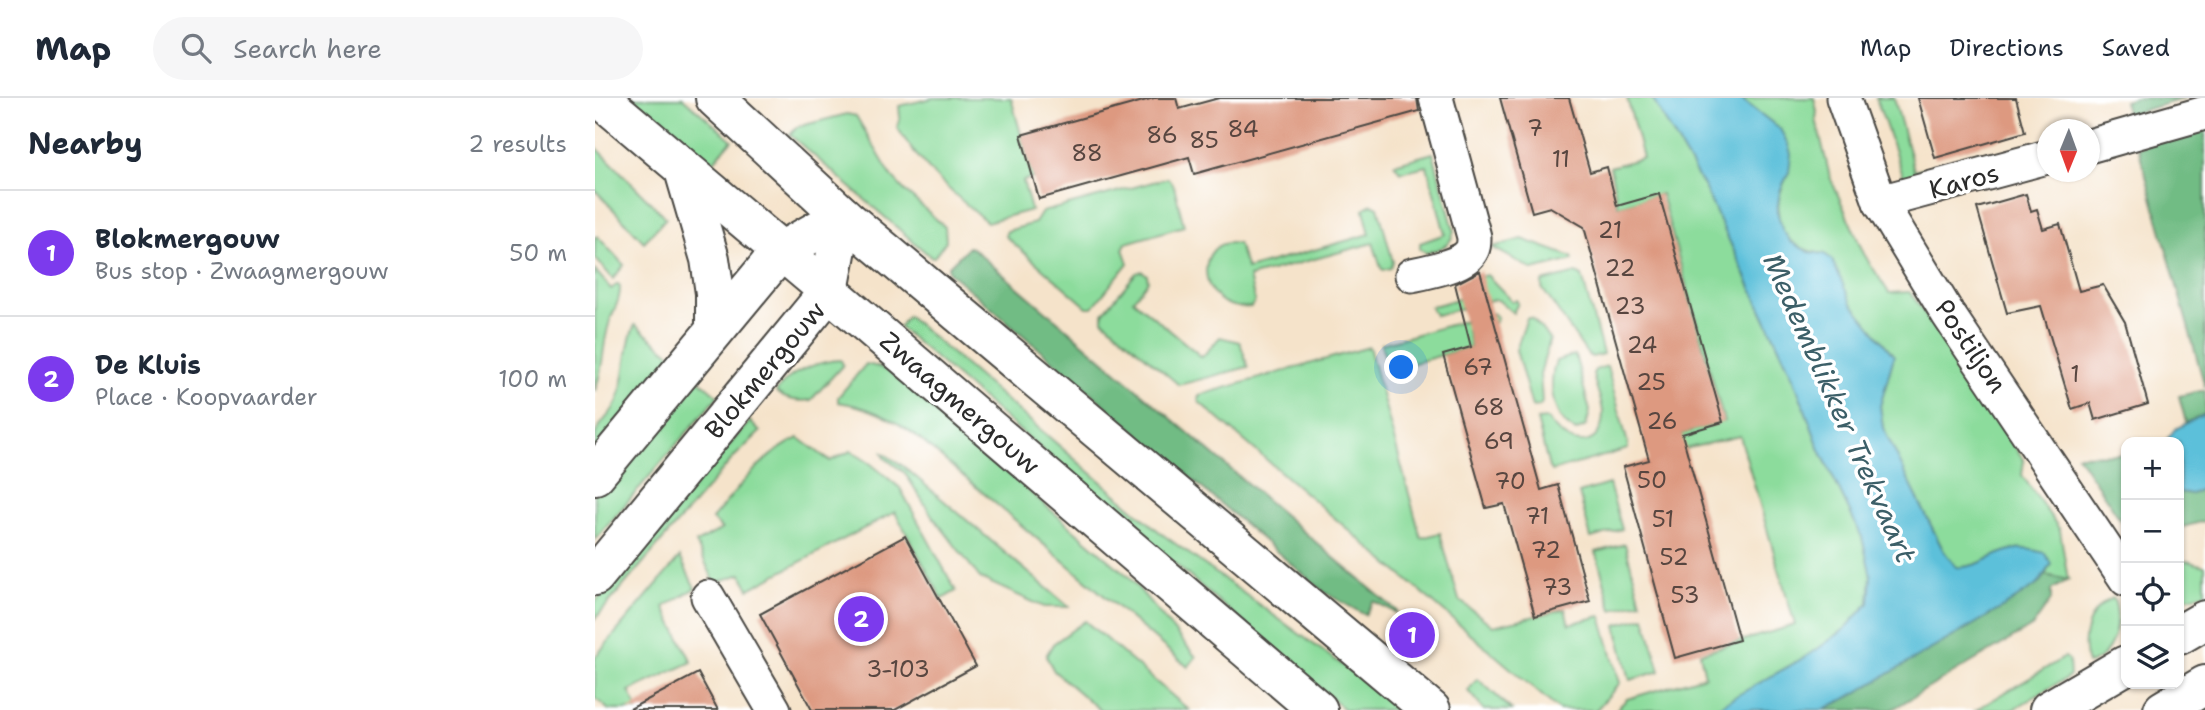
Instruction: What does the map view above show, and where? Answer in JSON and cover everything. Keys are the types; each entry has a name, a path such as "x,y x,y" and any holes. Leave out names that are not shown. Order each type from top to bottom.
{"street":[{"name":"Zwaagmergouw","path":"600,98 1318,710"},
{"path":"715,98 843,216 1431,710"},
{"path":"1412,275 1461,261 1473,248 1474,237 1436,98"},
{"name":"Postiljon","path":"1843,98 1880,202 1948,314 2121,572"},
{"path":"2100,143 2205,113"},
{"name":"Karos","path":"1880,202 2037,160"},
{"path":"684,170 711,259 715,329"},
{"path":"595,475 782,251 843,216"},
{"name":"Blokmergouw","path":"595,576 829,291 843,216"},
{"path":"708,597 774,710"},
{"path":"2184,632 2205,620"},
{"path":"2049,710 2121,669"}],"green space":[{"path":"630,98 683,98 732,140 710,166"},
{"path":"933,98 1011,98 1033,178 1023,181 1031,210 987,222 927,167 897,127 899,106"},
{"path":"1627,98 1652,98 1705,189 1793,377 1820,450 1862,537 1871,576 1869,603 1845,629 1812,653 1712,710 1616,710 1627,699 1705,676 1700,653 1795,625 1740,436 1676,451 1672,437 1724,421 1661,194 1618,206 1610,167 1643,158"},
{"path":"1740,98 1814,98 1816,119 1830,177 1864,254 1889,293 1910,292 2024,460 2022,475 2060,530 2068,580 2045,575 2051,564 2045,554 2035,551 2016,549 1979,563 1955,567 1943,550 1883,428 1880,406 1894,356 1851,302 1825,254 1796,244 1781,226 1779,201 1789,172 1780,129"},
{"path":"1876,98 1894,98 1914,170 1936,166 1938,174 1908,180 1903,175"},
{"path":"2135,98 2186,98 2127,115 2124,101"},
{"path":"847,114 856,116 892,177 945,227 946,241 934,257 790,135 797,127"},
{"path":"2205,127 2205,387 2138,147"},
{"path":"595,146 666,218 644,242 595,190"},
{"path":"1433,153 1454,230 1448,243 1427,253 1420,249 1420,243 1445,234 1427,166 1401,172 1394,164"},
{"path":"1168,178 1174,186 1184,226 1126,243 1123,249 1128,263 1093,307 1087,307 1005,236 1007,231 1035,223 1042,212"},
{"path":"1372,204 1378,207 1393,262 1391,268 1381,268 1373,243 1249,277 1255,301 1251,307 1232,306 1218,298 1210,287 1206,274 1208,261 1214,250 1224,244 1238,244 1247,269 1370,234 1364,210"},
{"path":"597,236 624,265 613,279 595,258"},
{"path":"1522,239 1572,257 1573,260 1533,270 1492,247"},
{"path":"968,247 1397,611 1396,613 1373,601 1365,615 1324,592 949,272 948,267"},
{"path":"595,270 611,289 618,284 620,291 607,332 595,391"},
{"path":"1142,271 1147,275 1148,281 1133,300 1202,357 1220,337 1240,342 1248,367 1179,385 1103,320 1103,313 1136,273"},
{"path":"1576,273 1582,276 1603,354 1592,357 1542,288 1542,282"},
{"path":"1487,275 1513,302 1516,300 1518,303 1513,313 1498,300 1494,300 1435,315 1430,307 1477,293 1474,278"},
{"path":"1493,313 1497,317 1496,322 1467,331 1471,347 1389,370 1381,344"},
{"path":"908,316 1162,534 1401,710 1345,710 899,327"},
{"path":"1527,318 1532,318 1550,339 1540,374 1542,402 1540,406 1532,407 1516,350"},
{"path":"635,325 674,357 595,455 596,433 616,405 621,391 629,343"},
{"path":"1369,347 1421,538 1440,533 1459,600 1493,626 1565,609 1569,624 1601,616 1620,683 1596,710 1559,710 1199,402 1200,395"},
{"path":"1575,355 1590,411 1586,426 1576,431 1561,418 1552,391 1556,361"},
{"path":"841,360 843,365 811,400 793,400 776,392 788,379 804,369"},
{"path":"866,364 890,372 1129,577 1196,657 1188,667 915,435 879,414 838,402 838,397"},
{"path":"1607,366 1628,449 1552,471 1537,420 1548,419 1556,429 1573,441 1590,440 1597,435 1603,412 1593,374 1595,370"},
{"path":"693,375 718,396 595,540 595,491"},
{"path":"2205,390 2205,414 2186,423 2179,396"},
{"path":"750,421 760,432 733,458 595,619 595,602"},
{"path":"799,438 830,461 851,451 900,488 956,591 942,599 895,512 749,589 741,574 715,583 696,543 722,529 712,519 751,473 773,453"},
{"path":"883,453 903,466 1069,607 1044,607 980,578 931,514 905,473 885,458"},
{"path":"2121,454 2121,521 2077,455"},
{"path":"1609,484 1622,529 1591,538 1579,493"},
{"path":"2205,487 2205,521 2184,527 2184,493 2192,494"},
{"path":"1625,544 1641,602 1612,610 1596,552"},
{"path":"680,557 695,588 664,607 692,662 629,691 638,710 609,710 595,698 595,657"},
{"path":"2184,561 2205,566 2205,593 2184,597"},
{"path":"2045,575 2068,580 2051,590 2051,600 2033,626 1891,710 1822,710 2007,605 2038,584"},
{"path":"2113,598 2117,617 2114,637 2104,654 2088,664 2085,635 2088,626 2097,609"},
{"path":"1645,617 1660,671 1630,680 1616,625"},
{"path":"1085,621 1189,710 1100,710 1054,671 1046,656 1053,644"},
{"path":"2065,657 2069,660 2070,676 2012,710 1976,710"},
{"path":"1477,679 1512,710 1484,710 1468,691"}],"water":[{"name":"Medemblikker Trekvaart","path":"1652,98 1740,98 1780,129 1791,154 1789,172 1780,191 1777,211 1782,229 1791,242 1809,252 1825,254 1832,260 1851,302 1894,356 1880,406 1883,428 1943,550 1956,567 1972,565 2020,549 2045,553 2051,564 2038,584 2007,605 1822,710 1712,710 1812,653 1845,629 1869,603 1871,576 1862,537 1820,450 1793,377 1705,189"},
{"path":"2205,414 2205,487 2192,494 2184,493 2184,437 2169,437 2175,429"}],"building":[{"path":"1154,98 1176,98 1179,109 1219,98 1417,98 1419,111 1194,174 1189,157 1039,199 1021,135"},
{"path":"1500,98 1569,98 1590,172 1607,167 1617,206 1659,194 1723,422 1682,434 1739,640 1675,658 1623,467 1649,460 1584,227 1550,207 1532,212"},
{"path":"1918,98 2016,98 2025,132 1935,158"},
{"path":"2026,194 2031,211 2037,209 2043,229 2060,224 2079,291 2103,285 2125,322 2148,404 2095,420 2090,403 2072,409 2041,306 2007,313 1977,208"},
{"path":"1480,271 1541,490 1558,485 1590,601 1535,616 1504,504 1486,508 1443,355 1471,347 1455,284"},
{"path":"905,536 976,666 895,710 812,710 760,614"},
{"path":"698,673 718,710 628,710"}],"place":[{"name":"De Kluis","path":"861,619"},
{"name":"Blokmergouw","path":"1412,635"}]}
